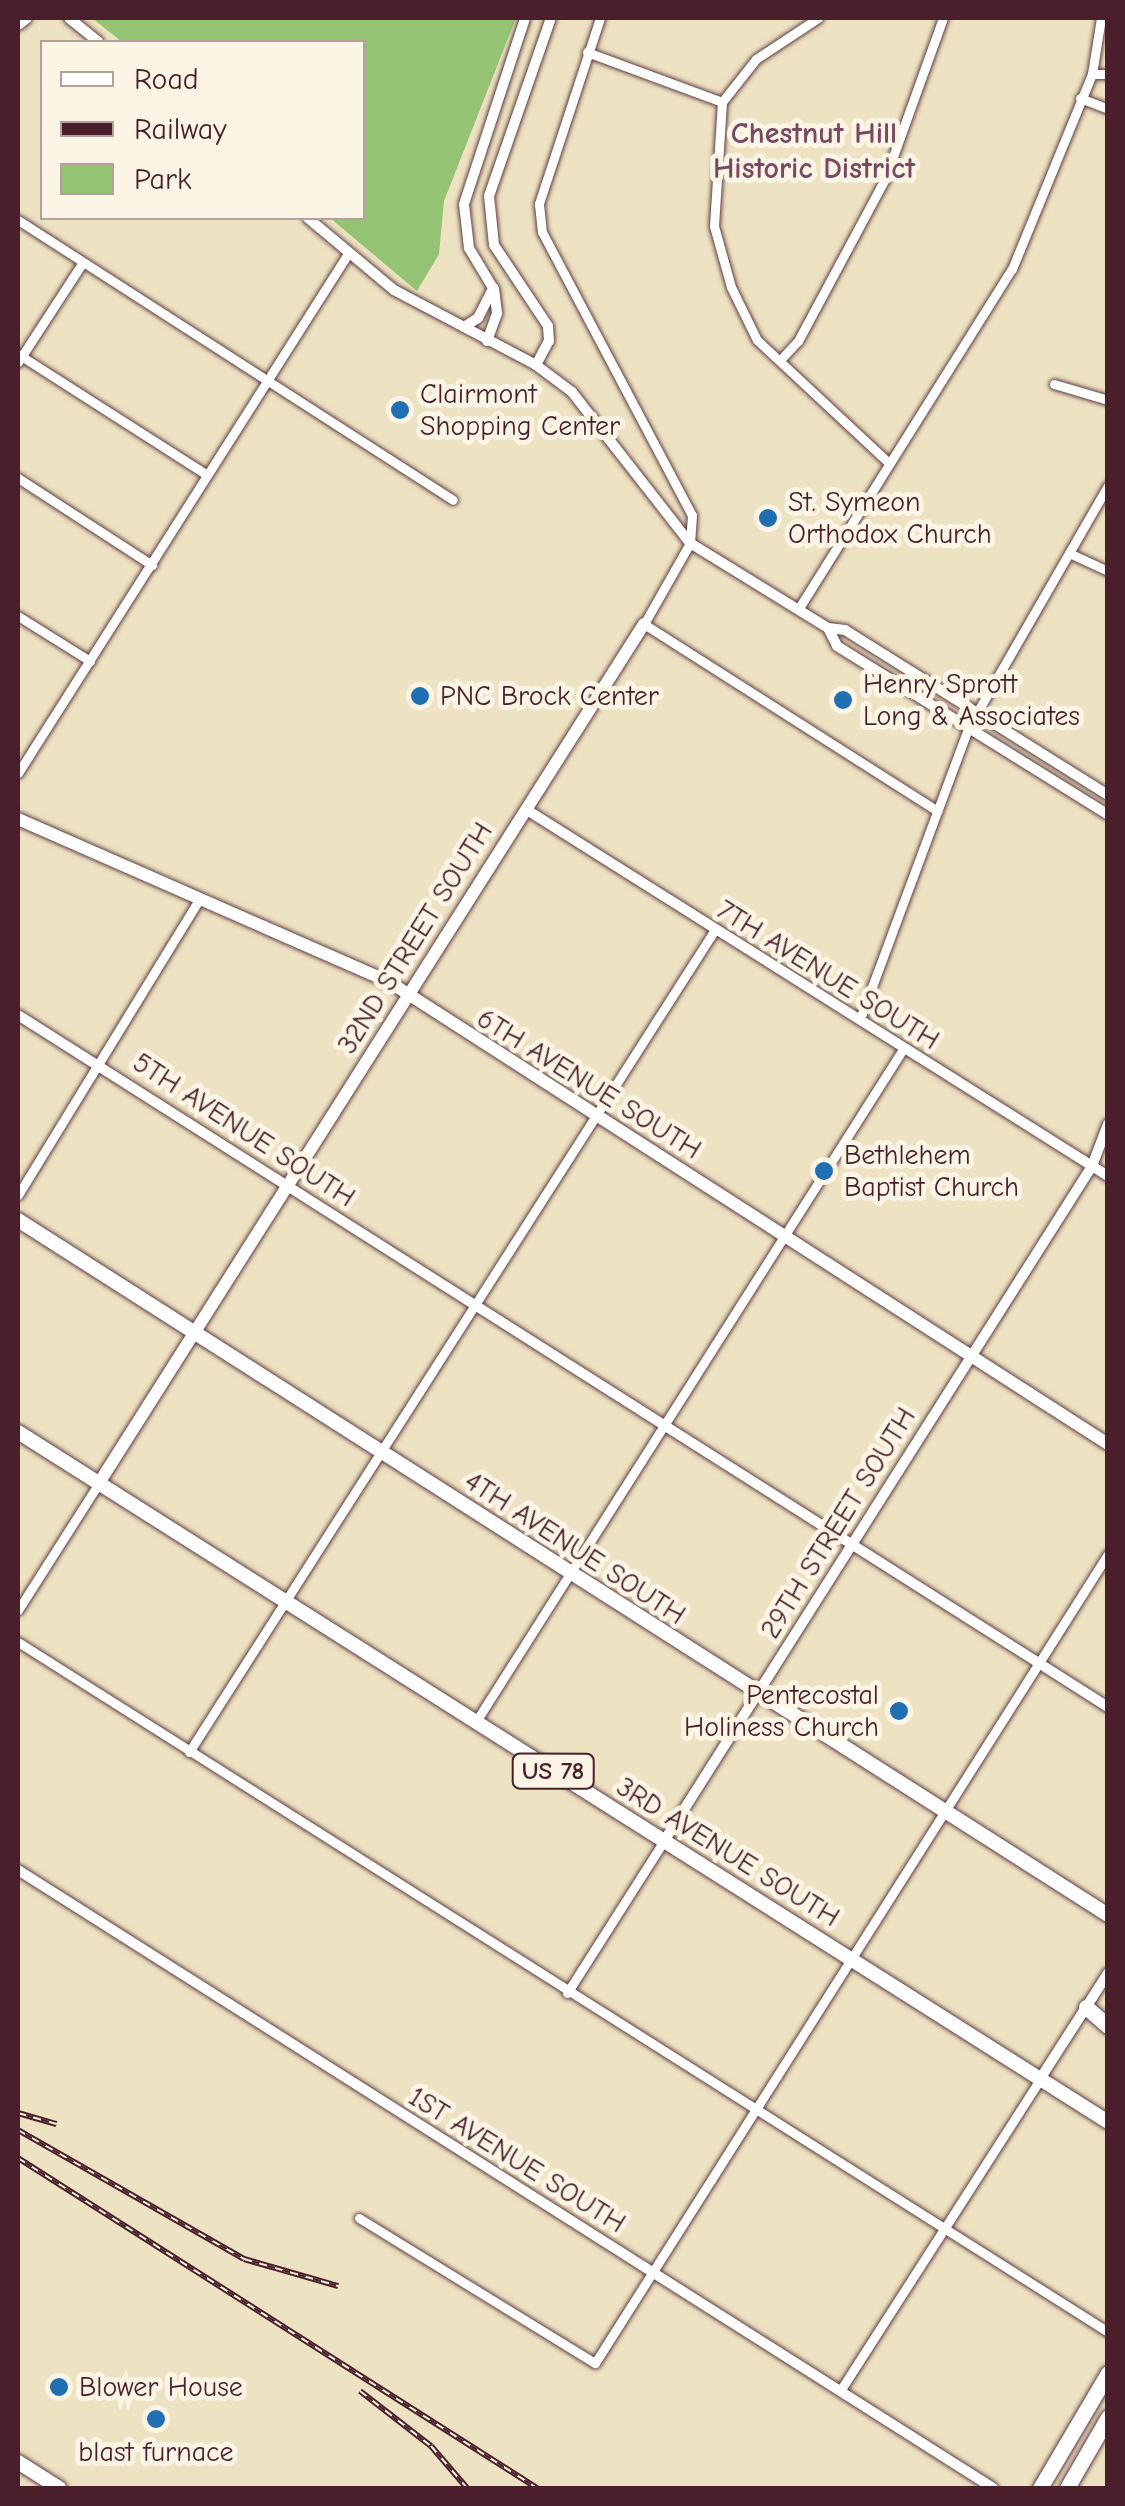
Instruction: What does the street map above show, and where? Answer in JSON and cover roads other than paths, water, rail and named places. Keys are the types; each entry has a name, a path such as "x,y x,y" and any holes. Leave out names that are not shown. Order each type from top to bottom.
{"highway":[{"path":"1086,2007 1108,2016"},
{"path":"1086,2007 1108,2026"},
{"path":"1040,2488 1108,2373"},
{"path":"1067,2488 1108,2417"}],"main road":[{"name":"32ND STREET SOUTH","path":"99,1483 644,624"},
{"name":"6TH AVENUE SOUTH","path":"18,819 197,903 219,906 346,958 1108,1444"},
{"name":"4TH AVENUE SOUTH","path":"18,1220 382,1452 568,1576 1108,1915"},
{"name":"3RD AVENUE SOUTH","path":"18,1432 1108,2122"},
{"path":"18,2462 59,2488"}],"street":[{"path":"18,25 27,18"},
{"path":"69,18 96,40"},
{"path":"488,342 497,313 493,288 470,248 464,204 526,18"},
{"path":"536,365 550,341 548,326 494,245 489,196 551,18"},
{"path":"600,18 539,204 542,232 692,515 690,542"},
{"path":"818,18 756,59 722,102 712,180 720,256 758,340 781,359 792,378 889,464"},
{"path":"781,359 798,341 878,194 944,18"},
{"path":"799,608 962,357 1012,269 1092,74 1100,18"},
{"path":"587,52 722,102"},
{"path":"1092,74 1108,74"},
{"path":"1080,98 1108,109"},
{"path":"18,220 453,500"},
{"path":"310,220 394,290 536,365 572,392 690,542 828,628 845,630 1108,795"},
{"path":"18,773 349,252"},
{"path":"83,262 19,357 206,474"},
{"path":"464,328 478,318 493,288"},
{"path":"1054,384 1108,400"},
{"path":"18,478 152,565"},
{"path":"860,1020 968,728 1108,486"},
{"name":"32ND STREET SOUTH","path":"644,624 690,542"},
{"path":"1069,552 1108,571"},
{"path":"18,616 90,661"},
{"path":"644,624 937,811"},
{"path":"828,628 837,646 1108,815"},
{"path":"18,748 27,756"},
{"name":"7TH AVENUE SOUTH","path":"526,810 1108,1176"},
{"path":"18,1196 197,903"},
{"path":"189,1752 714,931"},
{"name":"5TH AVENUE SOUTH","path":"18,1015 1108,1707"},
{"path":"475,1723 903,1049"},
{"name":"29TH STREET SOUTH","path":"567,1992 1092,1166 1108,1124"},
{"path":"18,1610 99,1483"},
{"path":"360,2218 595,2363 1108,1554"},
{"path":"18,1642 1108,2332"},
{"name":"1ST AVENUE SOUTH","path":"18,1870 992,2488"},
{"path":"840,2391 1108,1973"}],"railway":[{"path":"18,2113 56,2124"},
{"path":"18,2130 244,2259 338,2286"},
{"path":"18,2158 537,2488"},
{"path":"360,2391 431,2446 467,2488"}],"place":[{"name":"Clairmont Shopping Center","path":"400,410"},
{"name":"St. Symeon Orthodox Church","path":"768,518"},
{"name":"PNC Brock Center","path":"420,696"},
{"name":"Henry Sprott Long & Associates","path":"843,700"},
{"name":"Bethlehem Baptist Church","path":"824,1171"},
{"name":"Pentecostal Holiness Church","path":"899,1711"},
{"name":"Blower House","path":"59,2387"},
{"name":"blast furnace","path":"156,2419"}],"district":[{"name":"Chestnut Hill Historic District","path":"814,151"}]}
